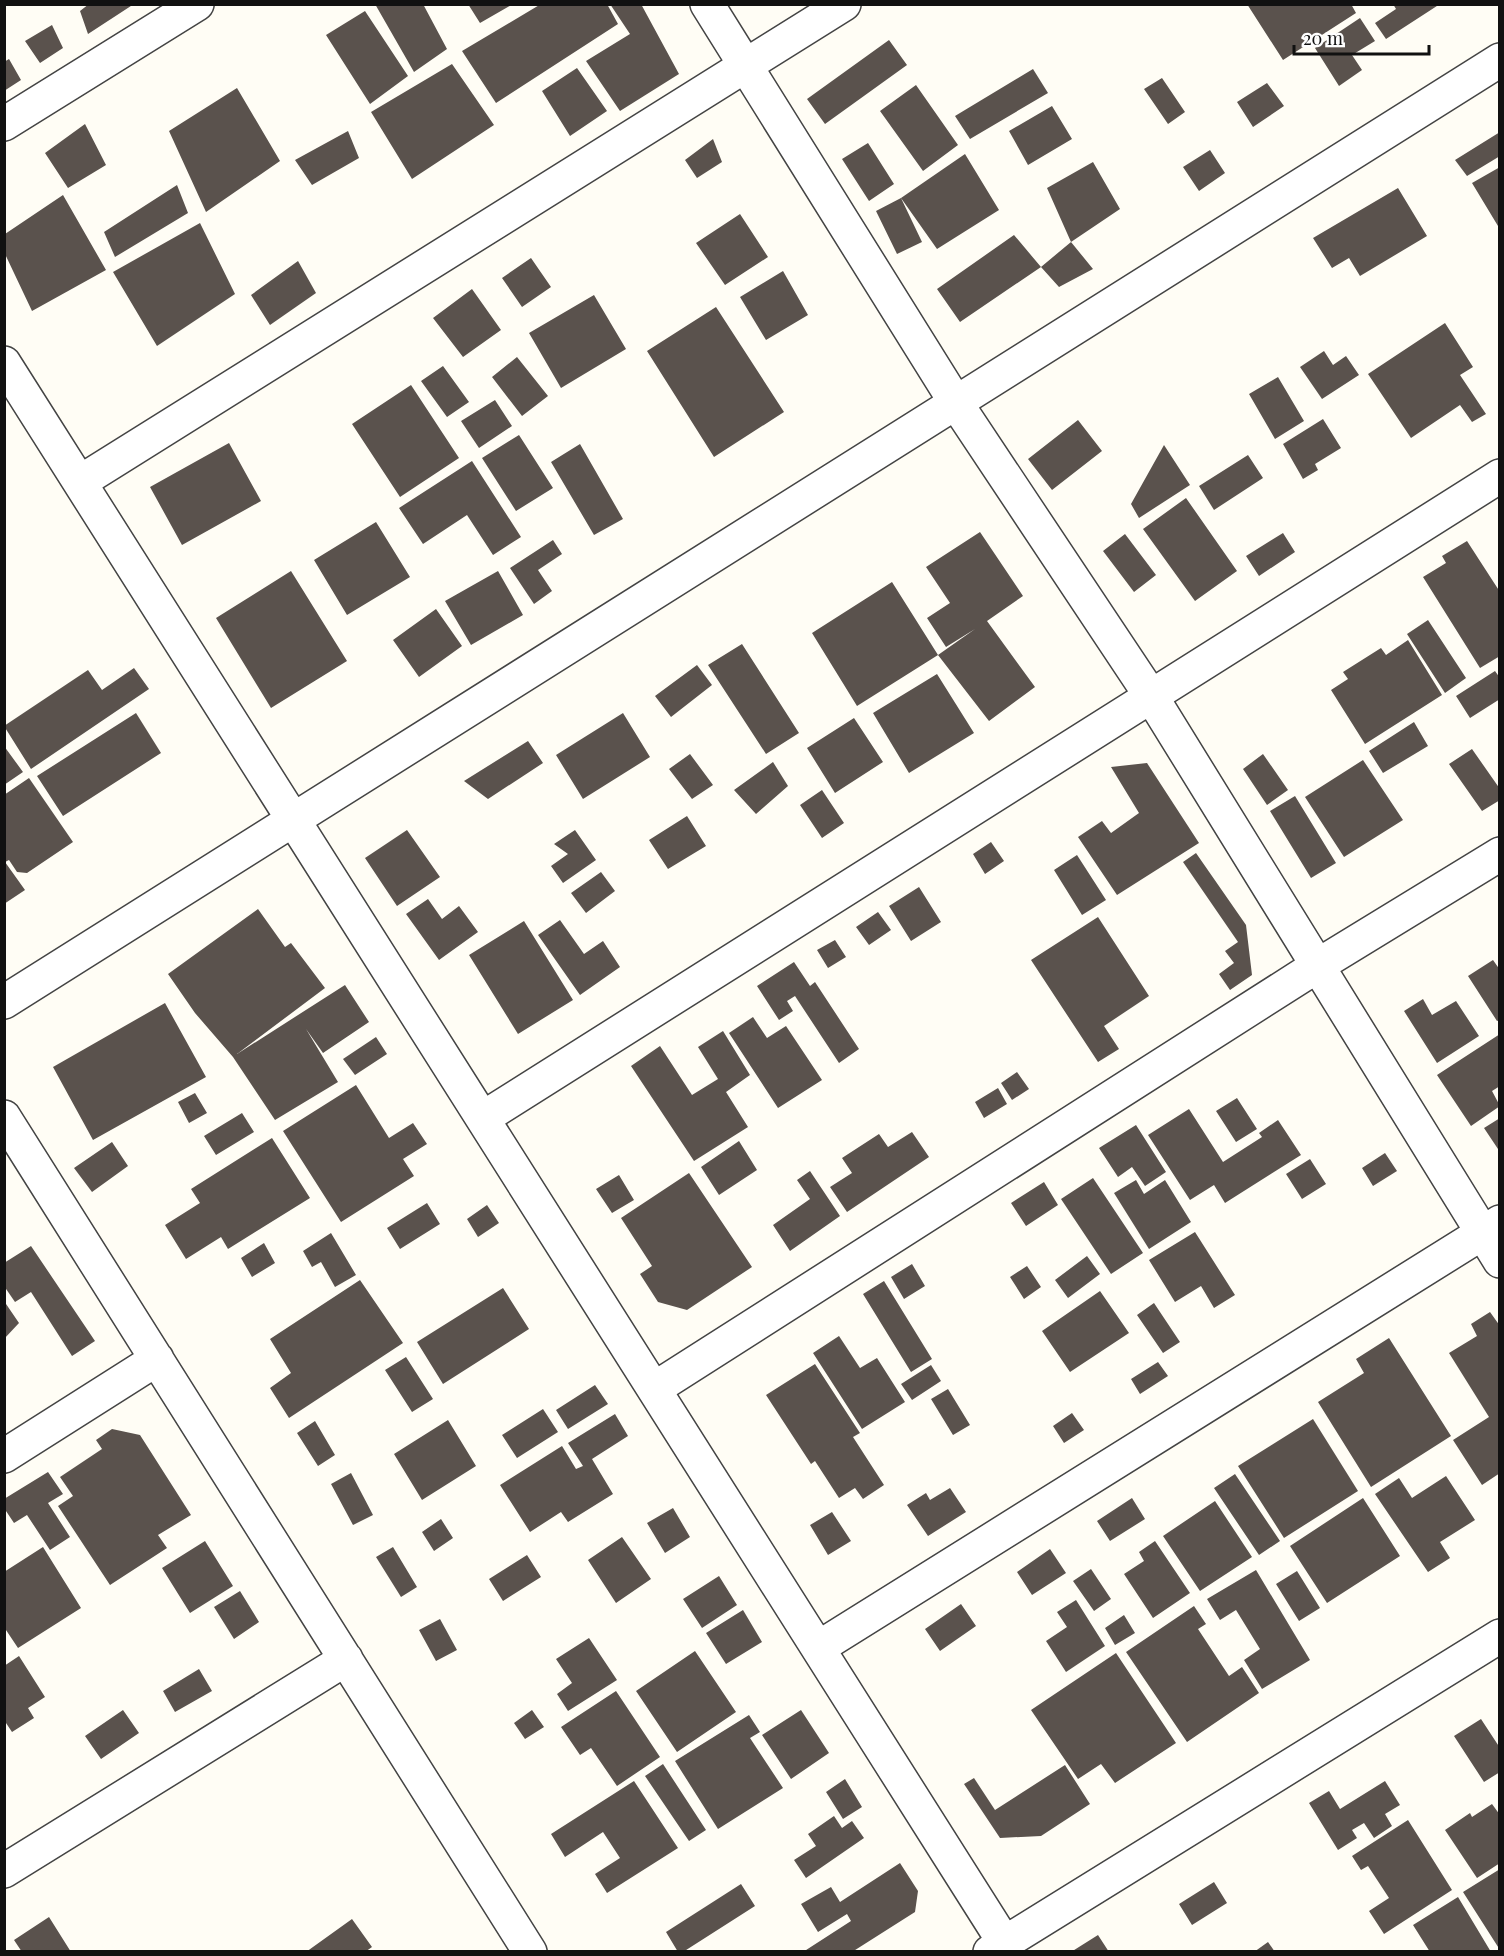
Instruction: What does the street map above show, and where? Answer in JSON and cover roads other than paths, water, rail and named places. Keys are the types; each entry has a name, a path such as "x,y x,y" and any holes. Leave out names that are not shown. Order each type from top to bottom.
{"street":[{"path":"4,124 197,4"},
{"path":"707,4 956,403 1150,696 1317,966 1491,1228 1500,1261"},
{"path":"80,482 844,4"},
{"path":"4,1002 1500,60"},
{"path":"4,363 818,1648 997,1947 1500,1636"},
{"path":"483,1118 1500,476"},
{"path":"654,1389 1317,966 1500,854"},
{"path":"4,1117 530,1952"},
{"path":"818,1648 1491,1228"},
{"path":"4,1456 157,1359"},
{"path":"4,1871 346,1659"}]}
